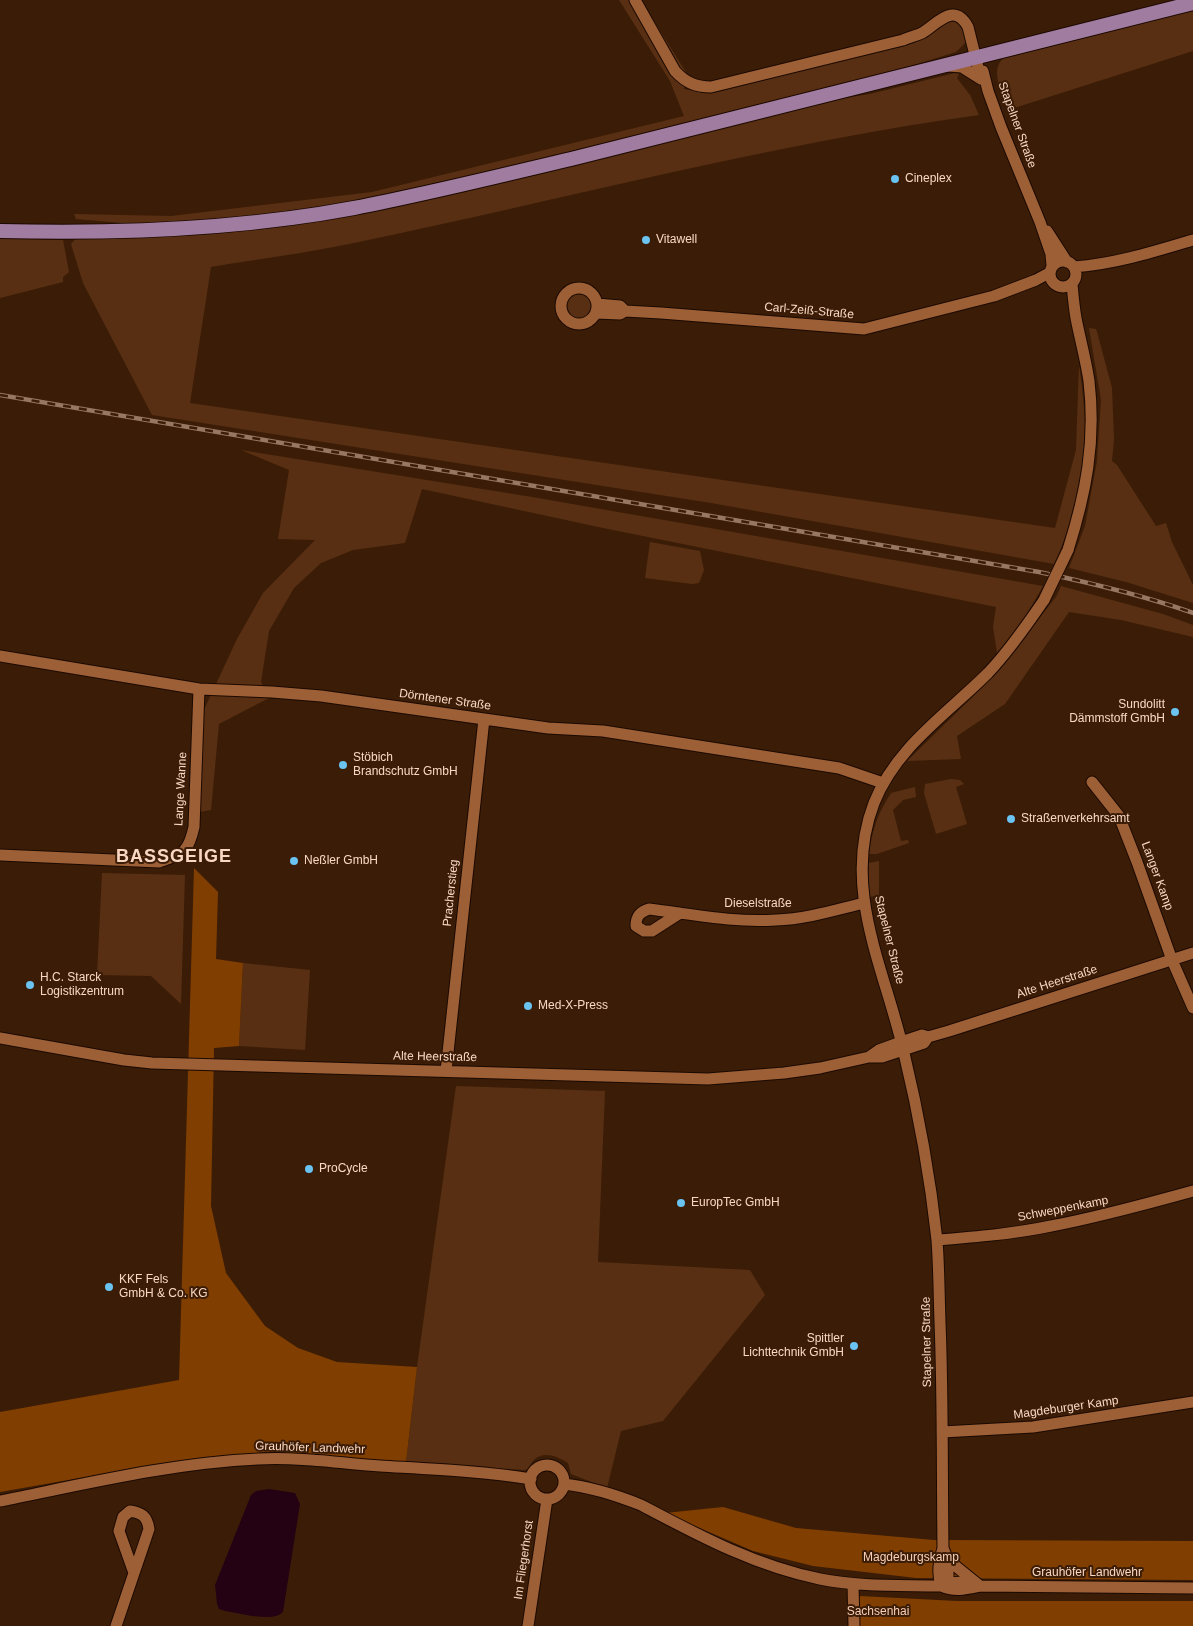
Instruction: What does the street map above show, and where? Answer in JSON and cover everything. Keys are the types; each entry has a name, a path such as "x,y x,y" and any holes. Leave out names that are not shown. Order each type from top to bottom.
{"main road":[{"path":"0,231 147,230 242,223 353,208 489,178 978,58 1193,3"}],"street":[{"path":"635,0 675,71 684,81 702,87 711,87 903,40 921,34 943,16 948,15 958,17 967,23 978,58"},
{"name":"Stapelner Straße","path":"978,58 978,69 981,79"},
{"name":"Stapelner Straße","path":"941,1586 938,1575 939,1561 943,1548 941,1353 937,1240 928,1162 902,1046 864,904 861,859 863,842 867,823 883,783 904,752 995,665 1013,644 1044,600 1068,550 1087,484 1091,451 1089,383 1085,354 1076,319 1063,275 988,91 982,64 978,58"},
{"path":"944,66 962,67 981,79 988,91"},
{"name":"Carl-Zeiß-Straße","path":"596,308 620,306 625,311 864,329 994,296 1063,275 1099,269 1106,264 1193,240"},
{"name":"Dörntener Straße","path":"0,656 199,689 321,696 556,729 603,731 797,760 839,768 883,783"},
{"name":"Lange Wanne","path":"0,855 159,862 178,855 190,845 194,827 199,689"},
{"name":"Pracherstieg","path":"446,1071 484,719"},
{"name":"Langer Kamp","path":"1092,782 1119,816 1150,895 1172,960 1193,1008"},
{"name":"Dieselstraße","path":"680,913 735,920 776,920 810,917 864,904"},
{"name":"Alte Heerstraße","path":"0,1038 124,1060 152,1063 708,1080 784,1074 869,1057 879,1050 902,1046 922,1036 928,1037 1193,953"},
{"name":"Schweppenkamp","path":"937,1240 1004,1234 1051,1226 1130,1209 1193,1191"},
{"name":"Magdeburger Kamp","path":"942,1432 1033,1428 1193,1402"},
{"name":"Grauhöfer Landwehr","path":"0,1501 166,1469 259,1459 317,1461 490,1473 531,1479"},
{"path":"547,1465 561,1472 564,1477 564,1484 556,1497 547,1499 535,1494 532,1489 531,1479 537,1469 547,1465"},
{"name":"Grauhöfer Landwehr","path":"564,1484 595,1489 641,1505 738,1554 790,1572 820,1579 853,1584 941,1586 950,1590 980,1586 1193,1588"},
{"name":"Im Fliegerhorst","path":"528,1626 547,1499"},
{"path":"116,1626 149,1529 147,1518 140,1513 130,1511 122,1517 119,1530 134,1573"},
{"name":"Stapelner Straße","path":"943,1548 948,1560"},
{"path":"948,1560 980,1586"},
{"path":"941,1586 948,1577 948,1560"},
{"path":"853,1584 854,1626"}],"shaded area":[{"path":"619,0 641,0 687,74 684,89 707,93 921,40 949,21 959,24 963,28 966,42 956,52 891,72 581,151 352,204 243,218 147,225 76,219 74,214 171,216 372,192 684,116 670,81"},
{"path":"1193,8 1193,51 1008,110 997,75 1000,62 1005,57"},
{"path":"955,73 959,74 957,78 970,95 979,115 822,141 354,243 211,267 190,403 1055,528 1076,450 1079,365 1085,421 1084,454 1074,510 1054,564 711,503 152,415 83,283 71,244 76,238 209,232 696,132 870,94"},
{"path":"0,238 63,240 69,272 63,277 63,282 0,298"},
{"path":"579,293 588,297 592,306 588,315 579,319 570,315 566,306 570,297"},
{"path":"1089,328 1096,329 1112,388 1114,439 1112,461 1117,465 1156,526 1166,523 1172,542 1193,585 1193,603 1126,582 1069,568 1085,526 1097,461 1101,400"},
{"path":"241,450 532,497 1043,586 1019,628 997,653 993,627 996,607 603,528 422,489 405,543 353,550 321,563 294,588 269,631 261,682 269,698 219,724 211,810 199,812 203,712 237,639 263,593 315,540 278,539 289,470"},
{"path":"650,542 700,551 704,570 699,583 692,584 645,578"},
{"path":"1061,586 1163,614 1193,625 1193,637 1121,620 1069,612 1005,704 957,736 961,759 907,761 989,681 1056,597"},
{"path":"951,779 960,780 964,784 956,787 967,824 936,834 924,793 925,784"},
{"path":"915,787 916,797 903,800 893,810 901,841 908,840 909,843 877,854 869,854 876,822 891,793"},
{"path":"879,861 879,895 870,897 869,863"},
{"path":"102,873 185,875 181,1004 151,976 97,975"},
{"path":"243,963 310,970 305,1050 239,1046"},
{"path":"456,1086 605,1091 598,1262 750,1270 765,1295 663,1421 621,1431 607,1488 571,1474 568,1463 557,1457 546,1455 536,1458 528,1469 524,1470 406,1462 417,1367"},
{"path":"269,1489 295,1493 300,1504 283,1612 272,1617 264,1617 219,1609 215,1585 251,1495 256,1491"}],"green space":[{"path":"194,868 218,892 216,959 243,963 239,1046 214,1048 211,1206 226,1273 265,1326 298,1348 337,1362 417,1367 406,1462 266,1452 154,1465 0,1492 0,1412 179,1380"},
{"name":"Magdeburgskamp","path":"723,1507 796,1528 934,1540 1193,1541 1193,1580 916,1578 813,1566 753,1551 665,1513"},
{"name":"Sachsenhai","path":"860,1596 957,1601 1193,1601 1193,1626 859,1626 857,1600"}],"railway":[{"path":"0,395 1039,572 1117,590 1193,613"}],"place":[{"name":"Cineplex","path":"895,179"},
{"name":"Vitawell","path":"646,240"},
{"name":"Sundolitt Dämmstoff GmbH","path":"1175,712"},
{"name":"Stöbich Brandschutz GmbH","path":"343,765"},
{"name":"Straßenverkehrsamt","path":"1011,819"},
{"name":"Neßler GmbH","path":"294,861"},
{"name":"H.C. Starck Logistikzentrum","path":"30,985"},
{"name":"Med-X-Press","path":"528,1006"},
{"name":"ProCycle","path":"309,1169"},
{"name":"EuropTec GmbH","path":"681,1203"},
{"name":"KKF Fels GmbH & Co. KG","path":"109,1287"},
{"name":"Spittler Lichttechnik GmbH","path":"854,1346"}],"district":[{"name":"BASSGEIGE","path":"174,857"}]}
